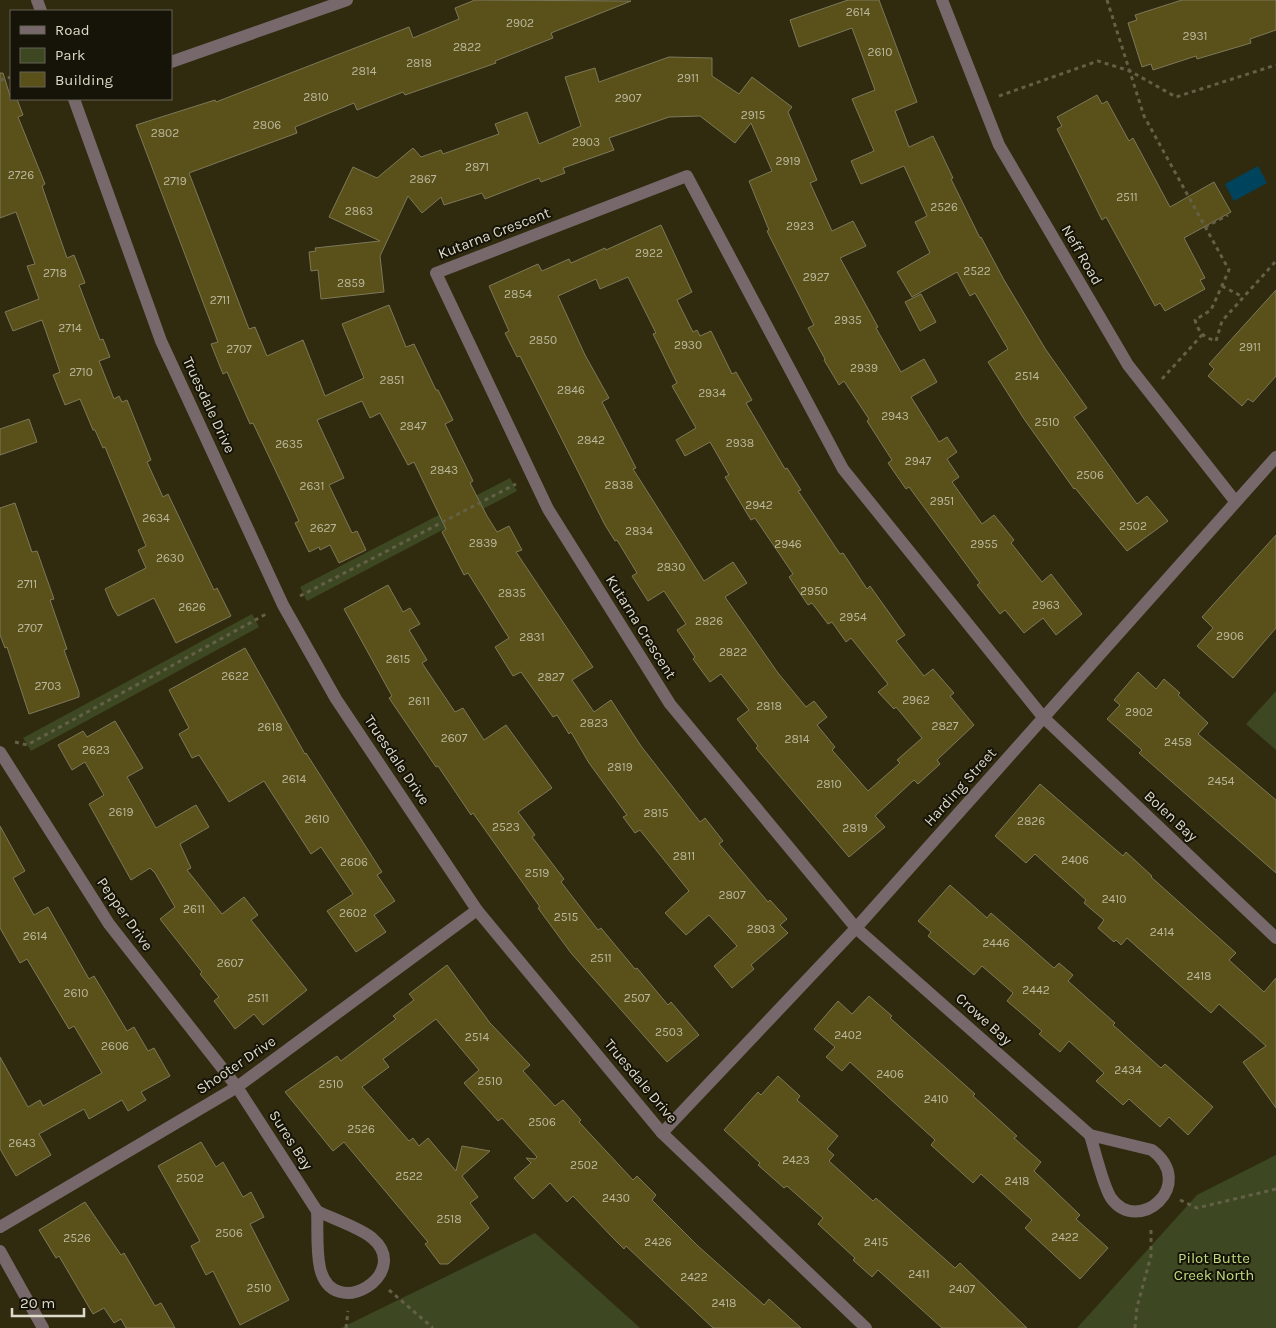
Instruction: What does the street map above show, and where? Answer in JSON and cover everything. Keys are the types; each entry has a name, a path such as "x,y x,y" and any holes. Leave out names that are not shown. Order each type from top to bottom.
{"street":[{"name":"Neff Road","path":"942,0 1004,153 1128,365 1236,502"},
{"path":"172,62 341,1"},
{"name":"Truesdale Drive","path":"74,100 161,341 283,605 336,699 477,910 662,1133 866,1328"},
{"name":"Kutarna Crescent","path":"856,928 670,704 553,517 436,272 687,176 842,469 1043,717"},
{"name":"Harding Street","path":"662,1133 856,928 1276,457"},
{"name":"Bolen Bay","path":"1043,717 1276,938"},
{"name":"Pepper Drive","path":"0,752 109,924 237,1087"},
{"name":"Shooter Drive","path":"0,1227 237,1087 477,910"},
{"name":"Crowe Bay","path":"856,928 1090,1135 1152,1150 1161,1156 1168,1169 1169,1184 1166,1194"},
{"name":"Sures Bay","path":"237,1087 317,1211 320,1268 330,1286 350,1293 369,1288 377,1280"},
{"path":"1090,1135 1110,1197 1118,1205 1128,1210 1139,1211 1150,1208 1166,1194"},
{"path":"317,1211 372,1238 381,1250 383,1260 377,1280"},
{"path":"0,1252 42,1328"}],"path":[{"path":"1107,0 1144,116 1229,270 1211,310 1195,320 1202,335 1216,341 1222,321 1276,261"},
{"path":"982,102 1098,61 1130,71 1176,97 1276,65"},
{"path":"1205,227 1228,215"},
{"path":"1222,286 1244,297"},
{"path":"1150,392 1202,335"},
{"path":"304,594 532,476"},
{"path":"9,741 27,745 255,620"},
{"path":"1166,1194 1197,1208 1276,1189"},
{"path":"1135,1328 1137,1307 1151,1256 1150,1208"},
{"path":"377,1280 433,1328"}],"green space":[{"path":"510,478 517,491 307,601 300,587"},
{"path":"252,614 259,627 31,751 23,738"},
{"path":"1276,691 1276,750 1246,724"},
{"name":"Pilot Butte Creek North","path":"1276,1155 1276,1328 1077,1328 1197,1195"},
{"path":"535,1233 640,1328 341,1328"}],"water":[{"path":"1258,166 1267,183 1234,201 1225,184"}],"building":[{"path":"475,0 631,1 551,33 553,38 495,61 496,63 405,95 403,92 357,110 354,103 295,127 297,133 189,173 249,329 255,327 267,356 303,340 325,396 364,378 342,324 389,305 406,347 414,344 453,420 445,424 473,481 470,483 487,516 497,532 509,526 522,550 516,552 593,667 572,680 594,712 611,700 641,746 700,822 705,818 723,841 719,844 768,902 770,900 787,919 780,925 788,933 751,965 754,969 732,988 714,966 737,946 709,915 686,935 665,913 689,891 640,830 635,833 623,817 627,815 589,763 571,732 569,734 557,715 553,717 521,672 513,676 495,647 509,638 468,573 464,575 442,532 446,529 414,462 408,465 380,413 370,418 362,401 317,420 344,478 329,485 352,533 357,531 366,550 339,563 330,545 320,550 319,547 309,552 295,523 299,521 253,423 250,424 227,372 223,374 211,344 218,342 136,125 215,100 216,102 409,27 413,38 459,19 455,8"},
{"path":"848,0 879,0 917,102 895,111 909,147 933,136 953,178 951,179 980,238 1046,350 1087,408 1074,417 1137,504 1147,496 1168,521 1127,551 1074,489 1024,419 988,362 1008,349 975,293 970,296 957,272 912,297 897,272 930,253 915,222 927,216 904,166 861,184 851,161 874,151 852,99 875,90 852,28 799,47 790,20"},
{"path":"1182,0 1276,0 1276,30 1250,39 1251,43 1197,59 1196,56 1153,70 1151,64 1142,67 1128,23 1137,20 1135,15"},
{"path":"669,57 712,58 712,76 739,94 752,77 792,107 788,112 817,180 810,183 832,231 853,221 866,246 840,258 878,327 876,328 901,372 924,359 937,382 911,397 939,442 947,437 957,452 947,459 959,477 952,482 982,524 994,515 1014,540 1011,543 1042,582 1051,574 1082,614 1056,635 1043,618 1024,633 1005,610 1000,614 977,585 980,583 909,487 906,489 888,463 892,460 867,421 869,419 844,381 839,385 824,360 808,328 814,325 767,231 769,230 749,181 772,171 751,123 735,143 700,116 669,117 609,138 614,150 563,168 565,173 541,182 539,178 485,199 482,193 444,205 441,197 422,213 408,196 380,256 384,292 321,299 318,270 311,271 309,252 316,251 315,248 380,241 329,217 353,167 377,178 413,148 421,157 441,150 443,154 499,134 495,124 527,112 539,144 581,126 565,77 595,68 599,82"},
{"path":"0,73 3,73 10,100 17,100 23,115 18,117 45,184 42,186 67,258 74,255 85,283 79,285 100,340 103,339 110,357 99,361 114,399 119,396 122,402 127,400 151,460 147,462 163,497 168,494 214,590 217,588 231,616 176,643 154,598 118,616 113,608 105,589 146,568 138,550 146,546 105,447 103,448 95,430 93,430 80,399 65,405 53,375 60,372 42,320 13,331 5,312 39,299 27,266 35,264 16,212 0,218"},
{"path":"1097,95 1102,104 1107,101 1129,141 1133,138 1170,207 1214,182 1231,212 1184,238 1205,278 1200,280 1205,289 1165,311 1160,303 1155,306 1106,217 1102,220 1057,129 1062,126 1057,117"},
{"path":"661,225 692,292 677,300 693,332 697,330 700,336 711,331 732,374 736,372 752,400 746,403 785,469 787,468 801,490 798,491 840,554 843,553 867,589 870,586 905,635 896,641 924,676 933,669 954,693 950,696 974,725 937,760 940,764 918,784 914,780 875,816 885,827 849,857 756,748 758,746 737,719 749,710 721,674 710,682 693,659 695,657 677,630 686,624 664,591 648,601 632,576 637,573 617,540 615,541 605,525 520,356 517,357 505,333 509,331 489,286 538,264 542,271 569,259 571,263 605,248 606,250","holes":["628,277 656,333 653,334 677,383 672,386 696,428 676,440 685,456 710,442 729,475 725,477 751,520 755,518 793,574 789,577 808,605 812,603 828,624 832,622 846,642 851,638 888,684 878,692 894,709 896,707 922,738 897,760 900,763 868,791 832,750 835,747 817,725 827,717 814,701 806,707 778,673 725,597 747,583 733,562 704,581 633,469 636,468 602,402 609,398 585,355 558,296 596,279 600,289"]},
{"path":"1276,290 1276,376 1253,402 1248,399 1242,406 1208,376 1214,369 1209,364"},
{"path":"921,294 936,322 920,331 905,302"},
{"path":"29,419 37,442 0,455 0,429"},
{"path":"15,503 32,552 37,551 54,599 50,600 67,649 64,650 79,692 79,697 29,714 7,647 5,648 0,635 0,508"},
{"path":"1276,535 1276,628 1233,678 1197,646 1213,628 1202,617"},
{"path":"388,585 403,612 410,608 420,624 409,630 427,660 422,663 455,712 463,708 484,740 506,725 552,788 518,812 535,835 532,837 564,879 561,882 598,930 601,928 635,969 637,968 668,1005 671,1002 699,1035 667,1062 571,953 473,813 471,815 438,766 436,767 389,698 392,696 344,609"},
{"path":"245,648 305,754 382,872 377,875 395,901 374,915 386,932 356,952 327,911 353,894 321,847 311,854 264,781 229,802 199,755 192,758 179,734 189,728 169,690"},
{"path":"1138,672 1156,689 1164,679 1180,693 1178,695 1208,723 1198,734 1276,800 1276,873 1139,753 1142,750 1107,719 1120,705 1114,700"},
{"path":"115,721 143,768 127,777 156,828 196,805 209,827 180,844 191,868 187,870 222,914 244,897 258,915 251,920 307,990 263,1025 254,1014 235,1029 214,1001 219,997 200,974 202,972 160,919 175,907 155,873 150,868 131,880 89,804 104,795 85,762 72,770 58,745 83,731 87,737"},
{"path":"1040,784 1123,856 1126,852 1151,877 1236,953 1229,960 1264,992 1276,978 1276,1108 1243,1062 1266,1046 1219,1004 1211,1013 1127,938 1121,945 1116,940 1114,942 1098,928 1104,920 1084,903 1086,900 1035,854 1026,863 995,836"},
{"path":"0,826 25,871 13,878 34,915 48,907 89,979 94,976 127,1031 134,1027 148,1051 154,1048 170,1076 141,1092 146,1100 128,1111 122,1100 89,1119 84,1109 39,1134 51,1155 16,1176 0,1149 0,1057 28,1107 40,1100 43,1106 102,1073 74,1026 69,1029 27,959 20,963 0,928"},
{"path":"950,885 987,918 991,913 1054,968 1059,963 1073,975 1068,981 1115,1023 1113,1025 1161,1068 1165,1064 1213,1107 1188,1135 1169,1117 1160,1127 1129,1099 1123,1105 1096,1081 1104,1073 1069,1041 1060,1052 1039,1034 1042,1031 1007,1001 1013,993 982,966 974,975 928,936 931,932 918,921"},
{"path":"447,965 490,1023 530,1065 523,1071 555,1106 563,1100 581,1120 579,1122 633,1180 637,1176 656,1195 652,1200 698,1246 764,1305 769,1299 801,1328 713,1328 626,1246 624,1249 573,1196 567,1202 550,1183 533,1199 514,1178 531,1163 526,1158 535,1159 537,1157 502,1118 498,1121 464,1083 479,1070 436,1019 383,1059 389,1067 362,1087 409,1141 413,1138 419,1146 428,1138 456,1171 462,1146 490,1151 462,1176 478,1197 470,1203 489,1228 448,1264 440,1264 425,1244 428,1242 344,1142 333,1151 285,1092 337,1056 341,1061 396,1019 393,1016 414,1000 409,994"},
{"path":"869,996 892,1016 890,1018 975,1094 973,1096 1017,1136 1014,1138 1041,1162 1034,1171 1080,1215 1076,1219 1108,1248 1080,1279 1025,1228 1032,1220 981,1174 973,1183 931,1145 935,1140 850,1062 842,1071 826,1057 835,1047 814,1029 838,1001 852,1014"},
{"path":"778,1076 800,1096 797,1100 838,1136 827,1149 834,1155 829,1161 873,1201 876,1198 955,1268 960,1263 1027,1328 942,1328 878,1270 872,1277 853,1260 855,1258 818,1224 823,1218 787,1186 784,1188 758,1165 760,1163 724,1130 758,1092 761,1095"},
{"path":"201,1142 216,1167 223,1162 243,1197 251,1192 264,1217 250,1224 289,1300 240,1325 213,1271 206,1275 191,1246 200,1241 158,1166"},
{"path":"85,1202 121,1255 124,1253 155,1306 161,1303 175,1328 126,1328 121,1319 114,1323 104,1308 93,1314 59,1256 56,1258 39,1230"}]}
